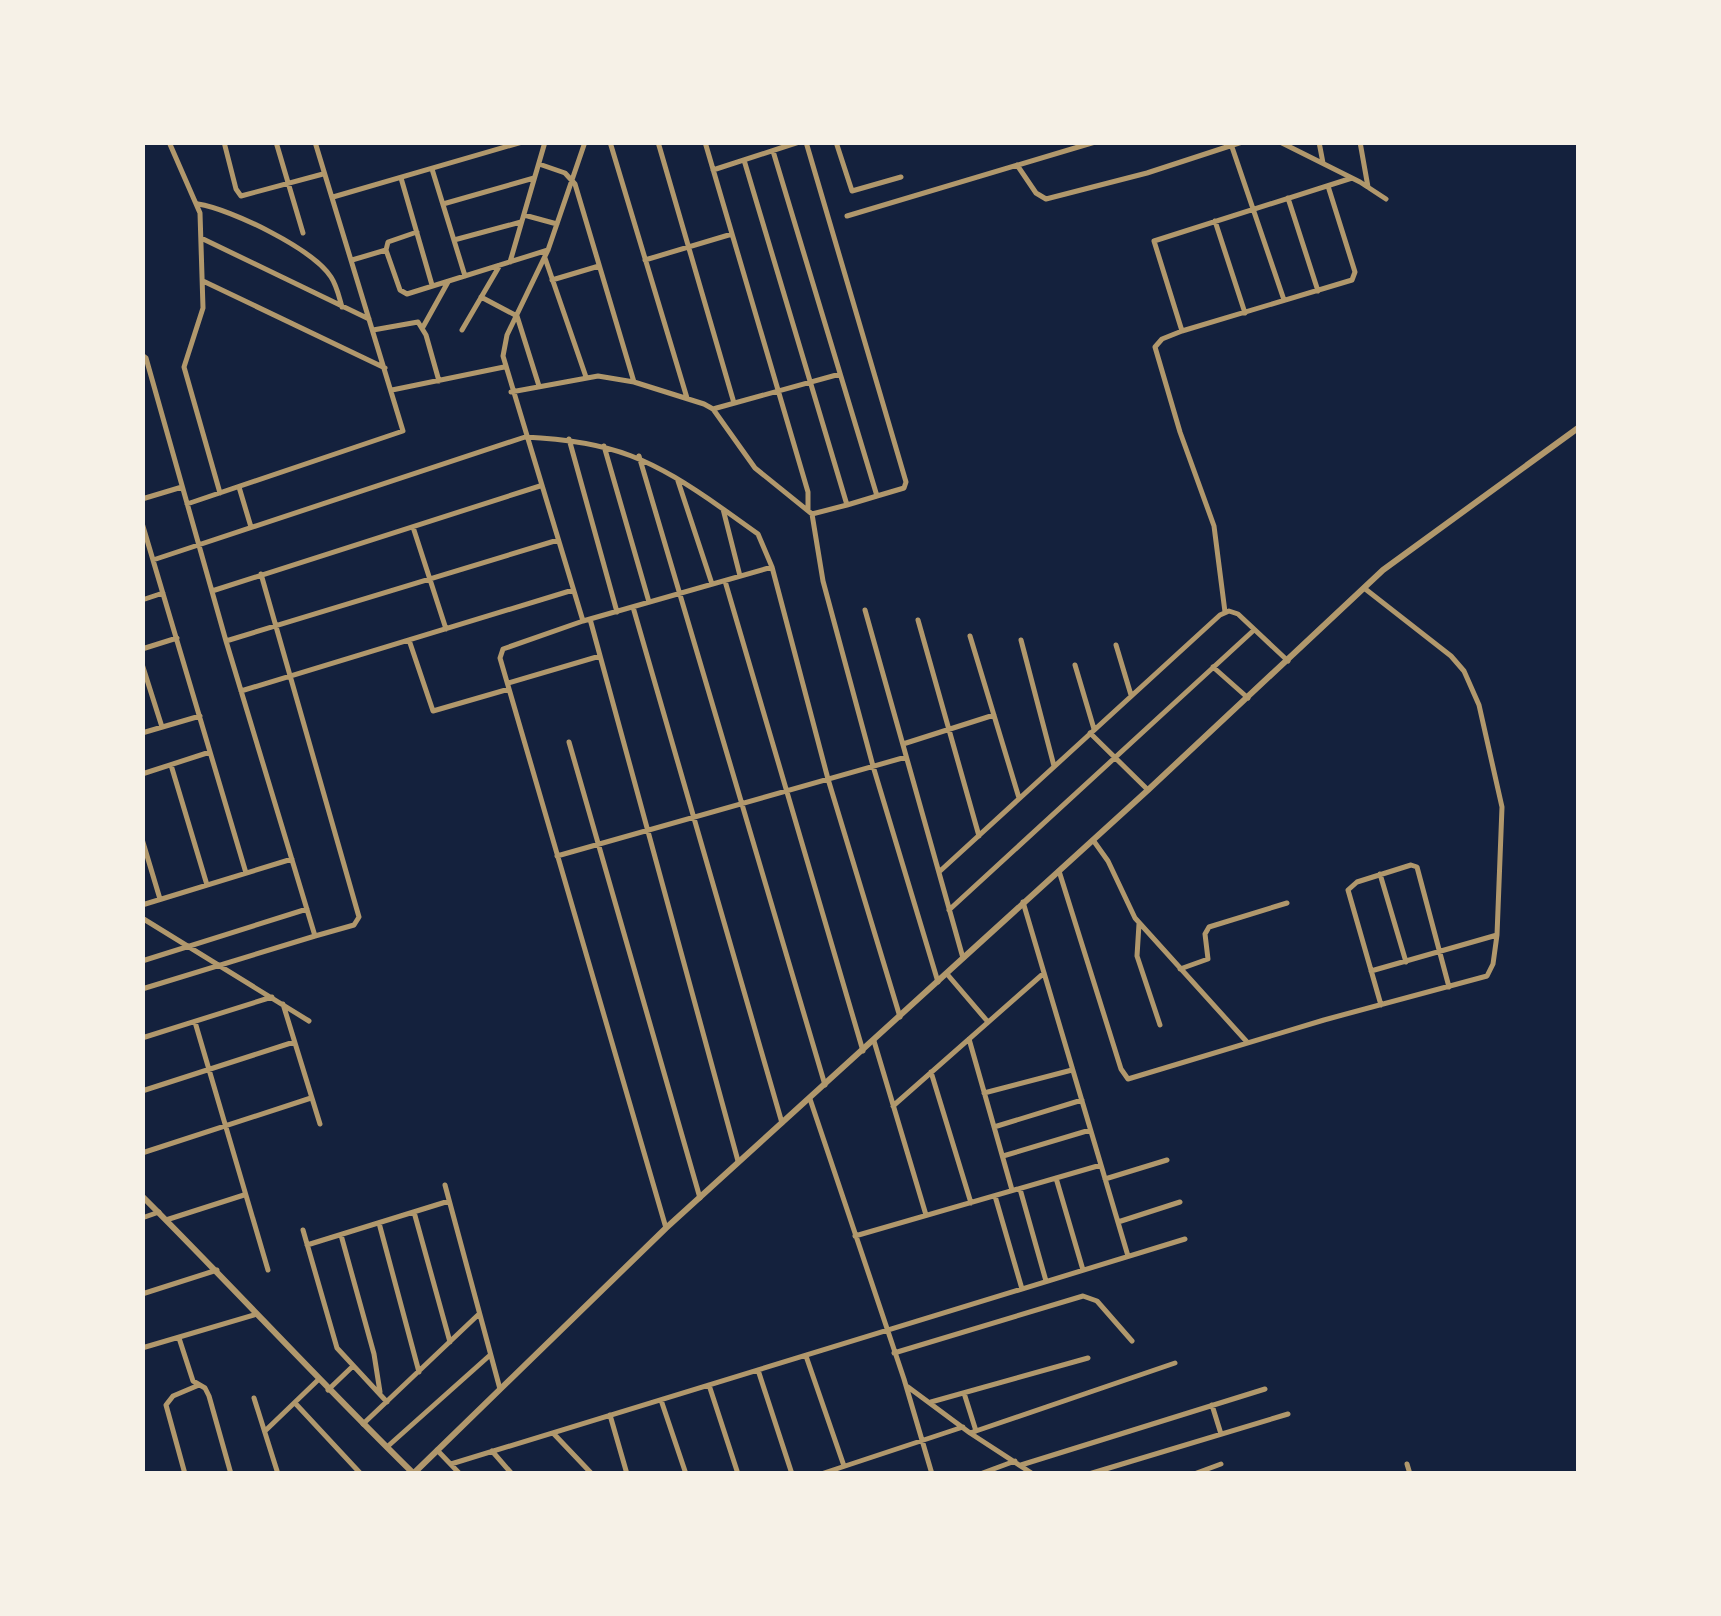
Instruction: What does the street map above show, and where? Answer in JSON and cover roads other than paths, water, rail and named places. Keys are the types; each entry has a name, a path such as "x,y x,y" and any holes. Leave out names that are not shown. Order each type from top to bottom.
{"street":[{"path":"170,142 182,178 198,204 200,325 184,367 220,493"},
{"path":"224,142 241,196 324,174"},
{"path":"276,142 303,233"},
{"path":"187,504 400,434 403,428 315,142"},
{"path":"360,142 372,142"},
{"path":"332,198 522,142"},
{"path":"510,262 545,142"},
{"path":"585,142 546,254 504,345 504,366 573,590 600,656 738,1162"},
{"path":"610,142 686,398"},
{"path":"658,142 734,403"},
{"path":"705,142 808,492 823,582 938,982"},
{"path":"512,392 598,376 686,398 713,409 755,468 810,512 904,488 906,482 802,142 713,170"},
{"path":"836,142 852,191 901,178"},
{"path":"847,216 1095,142"},
{"path":"1016,166 1036,193 1046,199 1096,188 1242,142"},
{"path":"1280,142 1386,198"},
{"path":"1319,142 1323,163"},
{"path":"1360,142 1368,187"},
{"path":"1232,147 1284,301"},
{"path":"773,151 877,496"},
{"path":"744,160 847,505"},
{"path":"539,164 572,178"},
{"path":"432,169 465,276"},
{"path":"401,178 432,286"},
{"path":"443,204 534,178"},
{"path":"572,178 634,382"},
{"path":"1182,332 1154,242 1352,178"},
{"path":"1224,612 1214,526 1155,354 1157,342 1347,283 1355,276 1328,186"},
{"path":"1288,198 1318,291"},
{"path":"198,204 248,220 326,270 335,283 342,307"},
{"path":"454,240 523,218 557,224"},
{"path":"1214,221 1245,313"},
{"path":"417,232 388,242 386,250 403,293 546,254"},
{"path":"645,260 732,234"},
{"path":"201,238 370,320"},
{"path":"352,260 386,250"},
{"path":"546,254 586,377"},
{"path":"462,330 500,265"},
{"path":"552,280 598,266"},
{"path":"202,281 385,368"},
{"path":"423,328 448,281"},
{"path":"481,297 517,316 540,386"},
{"path":"374,330 412,321 423,328 439,381"},
{"path":"142,355 314,936"},
{"path":"392,390 504,366"},
{"path":"713,409 840,374"},
{"path":"142,1196 260,1313 318,1380 414,1473 666,1228 1248,699 1364,588 1399,558 1578,428"},
{"path":"154,560 525,437 604,446 639,456 678,478 758,534 772,567 828,780 900,1018"},
{"path":"569,439 616,612"},
{"path":"604,446 649,602"},
{"path":"639,456 825,1085"},
{"path":"678,478 712,584"},
{"path":"212,590 540,486"},
{"path":"142,499 182,487"},
{"path":"240,487 251,528"},
{"path":"723,510 740,576"},
{"path":"142,523 246,873"},
{"path":"413,526 446,629"},
{"path":"226,641 558,540"},
{"path":"666,1228 500,658 504,649 586,620 772,567"},
{"path":"142,990 354,924 359,917 261,574"},
{"path":"725,580 862,1051"},
{"path":"1059,870 1124,1077 1144,1076 1487,976 1497,936 1502,799 1479,705 1464,671 1451,656 1364,588"},
{"path":"241,691 573,590"},
{"path":"142,600 163,593"},
{"path":"634,607 782,1124"},
{"path":"865,610 963,958"},
{"path":"939,872 1224,612 1238,614 1288,661"},
{"path":"918,620 979,836"},
{"path":"950,910 1254,630"},
{"path":"970,636 1019,798"},
{"path":"142,648 177,638"},
{"path":"409,640 434,711 600,656"},
{"path":"1021,640 1054,766"},
{"path":"1116,645 1130,695"},
{"path":"142,664 162,728"},
{"path":"1074,665 1092,731 1148,790"},
{"path":"1213,666 1248,699"},
{"path":"903,744 994,715"},
{"path":"142,733 200,716"},
{"path":"568,742 700,1198"},
{"path":"142,774 210,752"},
{"path":"557,856 906,757"},
{"path":"171,765 207,886"},
{"path":"142,839 160,900"},
{"path":"1093,840 1112,870 1128,910 1248,1043"},
{"path":"142,905 292,859"},
{"path":"1381,1005 1348,890 1354,883 1411,864 1416,866 1449,987"},
{"path":"1380,874 1406,962"},
{"path":"1023,902 1128,1256"},
{"path":"1180,969 1208,959 1205,934 1209,928 1287,902"},
{"path":"142,961 307,909"},
{"path":"142,918 309,1021"},
{"path":"1139,924 1138,956 1160,1025"},
{"path":"1371,971 1497,936"},
{"path":"893,1106 1044,973"},
{"path":"947,974 988,1022"},
{"path":"142,1038 272,997"},
{"path":"283,1004 320,1124"},
{"path":"194,1022 268,1270"},
{"path":"969,1039 994,1128 1046,1282"},
{"path":"874,1041 926,1216"},
{"path":"142,1091 294,1042"},
{"path":"984,1093 1072,1070"},
{"path":"932,1072 971,1203"},
{"path":"142,1153 312,1098"},
{"path":"810,1098 932,1474"},
{"path":"994,1128 1082,1100"},
{"path":"1003,1156 1090,1130"},
{"path":"1105,1179 1167,1160"},
{"path":"855,1236 1101,1165"},
{"path":"1056,1178 1084,1270"},
{"path":"445,1186 500,1389"},
{"path":"166,1220 244,1195"},
{"path":"995,1196 1022,1289"},
{"path":"307,1245 449,1201"},
{"path":"1118,1222 1180,1202"},
{"path":"142,1218 159,1212"},
{"path":"414,1212 450,1342"},
{"path":"379,1223 419,1372"},
{"path":"303,1230 333,1341 387,1402"},
{"path":"341,1235 374,1354 381,1395"},
{"path":"451,1464 1185,1239"},
{"path":"142,1294 216,1270"},
{"path":"894,1353 1083,1296 1098,1302 1132,1341"},
{"path":"142,1348 260,1313"},
{"path":"363,1424 480,1314"},
{"path":"178,1338 193,1381 207,1390 231,1474"},
{"path":"387,1447 490,1355"},
{"path":"806,1356 844,1466"},
{"path":"931,1402 1088,1358"},
{"path":"973,1432 1175,1363"},
{"path":"328,1390 353,1366"},
{"path":"758,1370 792,1474"},
{"path":"265,1431 318,1380"},
{"path":"185,1474 166,1405 173,1396 199,1385"},
{"path":"709,1385 738,1474"},
{"path":"906,1385 1033,1474"},
{"path":"980,1474 1264,1389"},
{"path":"964,1393 973,1432"},
{"path":"254,1398 278,1474"},
{"path":"661,1400 686,1474"},
{"path":"294,1403 356,1472"},
{"path":"1212,1405 1221,1434"},
{"path":"1089,1474 1288,1414"},
{"path":"610,1416 627,1474"},
{"path":"821,1474 963,1427"},
{"path":"553,1433 592,1474"},
{"path":"437,1450 460,1474"},
{"path":"492,1452 512,1474"},
{"path":"1194,1474 1221,1464"},
{"path":"1406,1464 1410,1474"},
{"path":"1446,1474 1460,1474"}]}
